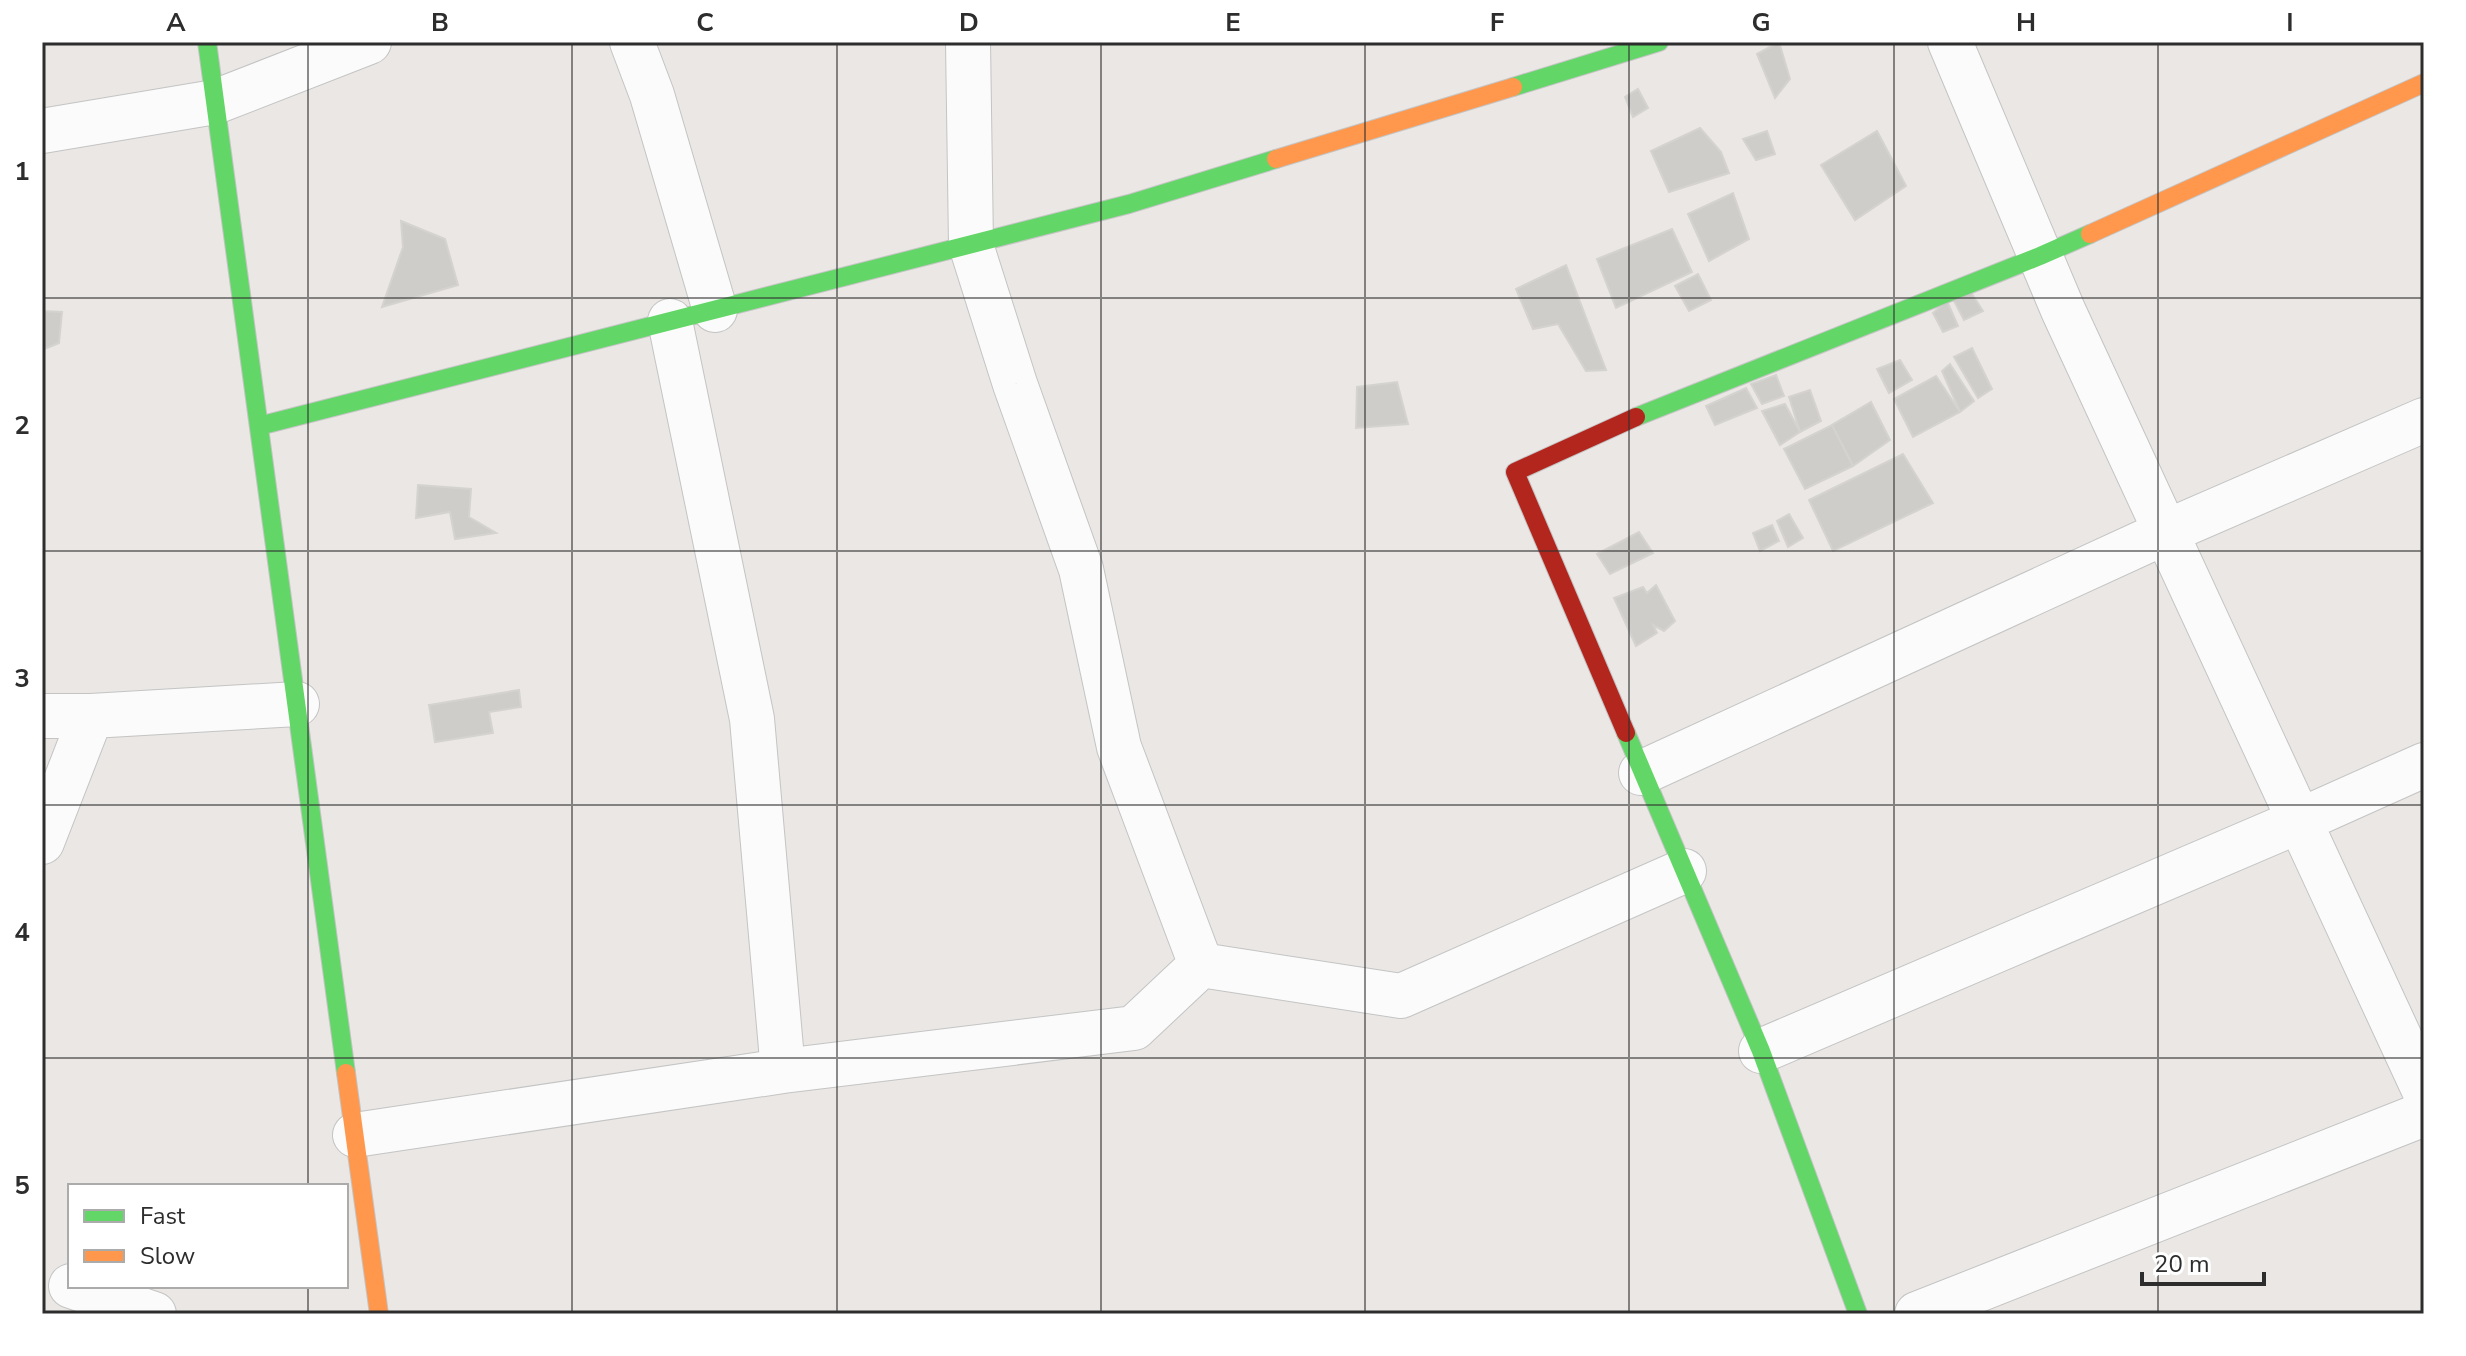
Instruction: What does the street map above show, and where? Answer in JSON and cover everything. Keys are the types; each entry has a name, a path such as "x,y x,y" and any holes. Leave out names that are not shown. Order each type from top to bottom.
{"street":[{"path":"207,42 379,1314"},
{"path":"42,131 215,102 369,42"},
{"path":"632,42 652,95 715,310"},
{"path":"968,42 971,245 1015,384 1081,569 1119,747 1201,965"},
{"path":"259,426 1129,204 1659,42"},
{"path":"1950,42 2040,256 2424,1090"},
{"path":"1858,1314 1761,1051 1515,472 1622,423 2040,256 2424,83"},
{"path":"670,321 752,719 783,1071"},
{"path":"1641,773 2166,532 2424,420"},
{"path":"42,716 297,704"},
{"path":"42,842 91,716"},
{"path":"1761,1051 2424,765"},
{"path":"1201,965 1401,996 1684,871"},
{"path":"355,1135 783,1071 1134,1028 1201,965"},
{"path":"1917,1314 2424,1114"},
{"path":"42,1276 68,1285"},
{"path":"76,1288 154,1314"}],"building":[{"path":"1779,42 1790,79 1775,98 1757,54"},
{"path":"1638,89 1648,108 1633,117 1625,97"},
{"path":"1700,128 1721,152 1729,173 1669,192 1651,151"},
{"path":"1767,131 1775,154 1756,160 1743,139"},
{"path":"1877,131 1906,186 1855,220 1821,165"},
{"path":"1733,193 1749,239 1709,261 1688,214"},
{"path":"401,221 445,239 458,285 382,307 403,247"},
{"path":"1672,229 1692,272 1616,308 1597,259"},
{"path":"1566,265 1606,370 1586,371 1558,324 1533,329 1516,289"},
{"path":"1698,274 1711,300 1689,311 1675,286"},
{"path":"1970,291 1983,311 1964,320 1953,299"},
{"path":"1947,301 1958,326 1943,332 1933,313"},
{"path":"42,311 62,312 59,343 42,350"},
{"path":"1972,348 1992,389 1978,398 1954,357"},
{"path":"1900,360 1912,380 1889,393 1877,369"},
{"path":"1950,364 1974,401 1960,412 1942,371"},
{"path":"1776,375 1784,396 1762,404 1751,384"},
{"path":"1936,376 1960,412 1913,437 1894,399"},
{"path":"1397,382 1408,424 1356,428 1357,387"},
{"path":"1746,388 1757,408 1715,425 1706,406"},
{"path":"1810,390 1821,421 1800,432 1789,397"},
{"path":"1871,402 1890,440 1853,466 1832,425"},
{"path":"1785,404 1800,432 1780,445 1762,411"},
{"path":"1832,425 1853,466 1805,489 1784,449"},
{"path":"1903,454 1933,503 1833,551 1809,500"},
{"path":"418,485 471,489 469,517 496,533 455,539 450,512 416,518"},
{"path":"1789,514 1803,538 1788,547 1777,521"},
{"path":"1772,525 1779,541 1760,551 1753,533"},
{"path":"1639,532 1653,553 1610,574 1597,554"},
{"path":"1656,585 1675,621 1664,631 1653,625 1657,633 1636,646 1614,598 1643,587 1647,593"},
{"path":"519,690 521,707 489,712 493,733 435,742 429,705"}],"traffic: fast":[{"path":"207,42 346,1073"},
{"path":"1513,87 1659,42"},
{"path":"259,426 1129,204 1276,159"},
{"path":"1636,417 2090,234"},
{"path":"1626,733 1761,1051 1858,1314"}],"traffic: slow":[{"path":"2090,234 2424,83"},
{"path":"1276,159 1513,87"},
{"path":"346,1073 379,1314"}],"traffic: jam":[{"path":"1626,733 1515,472 1636,417"}]}
